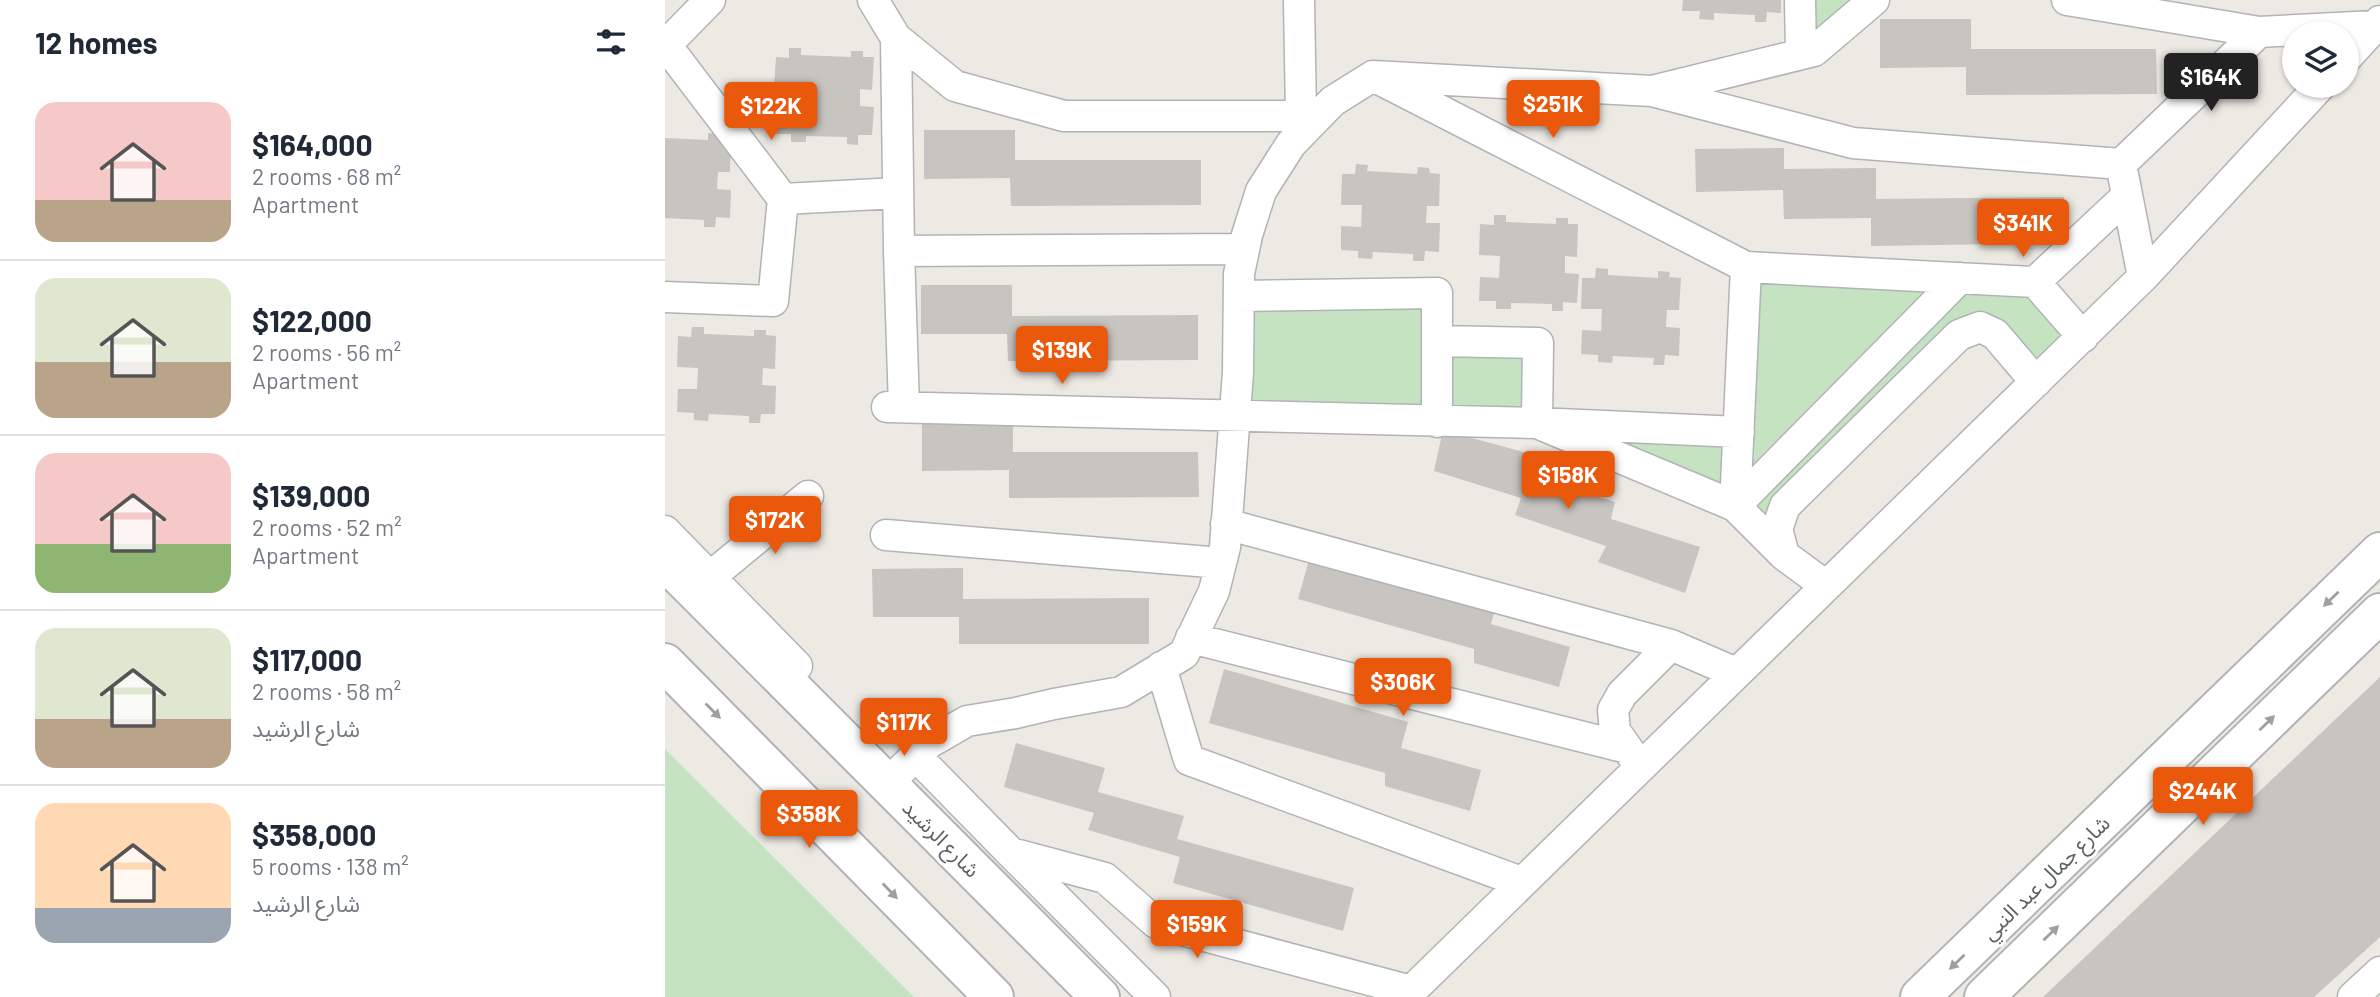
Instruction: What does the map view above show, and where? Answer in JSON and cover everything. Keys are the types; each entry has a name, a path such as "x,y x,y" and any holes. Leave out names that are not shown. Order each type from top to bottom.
{"street":[{"path":"665,297 773,301 783,199 665,46 710,0"},
{"path":"873,0 896,38 955,86 1064,116 1310,116"},
{"path":"1299,0 1310,116"},
{"path":"1800,0 1801,54"},
{"path":"1652,91 1815,51 1874,0"},
{"path":"2067,0 2259,32 2377,24"},
{"path":"2359,44 2377,24"},
{"path":"908,764 929,743 967,721 1121,692 1184,654 1214,591 1225,547 1234,417 1239,274 1261,191 1310,116 1373,76 1652,91 1853,143 2121,164 2259,32"},
{"path":"896,38 899,251 896,407 1537,423 1739,432"},
{"path":"1373,76 1746,267 2035,282 2083,337"},
{"path":"1010,853 1105,878 1156,923 1408,994 1521,882 1634,757 1736,673 2083,337 2143,277 2309,98"},
{"path":"2121,164 2143,277"},
{"path":"783,199 898,193"},
{"path":"2035,282 2127,196"},
{"path":"899,251 1244,248"},
{"path":"1735,506 1746,267"},
{"path":"1735,506 1960,278"},
{"path":"1239,296 1437,293 1437,422"},
{"path":"1784,555 1777,529 1785,506 1959,335 1980,327 1995,334 2036,382"},
{"path":"1438,341 1538,343 1537,423"},
{"path":"1537,423 1735,506 1784,555 1826,586"},
{"path":"710,577 808,496"},
{"path":"1227,524 1671,645 1736,673"},
{"path":"665,531 908,764 1010,853 1156,997"},
{"path":"886,535 1221,563"},
{"name":"شارع جمال عبد النبي","path":"1920,997 2380,552"},
{"name":"شارع الرشيد","path":"665,561 1100,997"},
{"path":"1984,997 2380,613"},
{"path":"1191,638 1634,757"},
{"path":"1634,757 1615,731 1613,710 1622,694 1671,645"},
{"path":"665,663 994,997"},
{"path":"1161,667 1189,760 1521,882"},
{"path":"908,764 1122,997"},
{"path":"2353,997 2380,972"}],"green space":[{"path":"1800,0 1874,0 1814,51"},
{"path":"1746,267 2035,282 2083,337 2036,382 1980,327 1777,529 1735,505 1537,423 1738,432"},
{"path":"1437,293 1437,342 1538,343 1537,423 1235,417 1239,296"},
{"path":"665,749 914,997 665,997"}],"building":[{"path":"1683,0 1781,0 1781,13 1767,12 1766,22 1755,22 1755,15 1714,13 1714,20 1699,19 1700,11 1682,11"},
{"path":"1880,19 1971,19 1971,49 2156,49 2157,94 1966,95 1966,67 1880,68"},
{"path":"789,48 801,48 801,55 851,57 851,51 863,51 863,57 874,57 872,90 860,89 860,106 874,107 872,135 858,135 858,145 847,144 847,137 806,136 806,142 791,142 791,134 774,134 775,110 794,110 795,89 774,88 776,57 789,58"},
{"path":"924,130 1015,130 1015,160 1201,160 1201,205 1011,206 1010,178 924,179"},
{"path":"708,133 720,134 731,140 730,172 718,172 717,189 731,190 730,218 716,217 715,227 704,227 704,220 665,218 665,138 708,140"},
{"path":"1784,148 1784,169 1876,168 1876,199 2064,197 2064,243 1871,246 1871,218 1784,219 1783,190 1696,192 1695,149"},
{"path":"1356,164 1368,165 1367,171 1417,174 1418,167 1429,168 1430,173 1440,174 1439,206 1427,206 1426,223 1440,223 1439,252 1425,251 1424,261 1413,261 1413,254 1373,252 1372,259 1358,258 1358,251 1341,250 1341,226 1361,227 1362,205 1341,205 1342,174 1355,174"},
{"path":"1494,215 1506,215 1506,222 1556,224 1556,218 1568,218 1568,224 1578,224 1577,257 1565,256 1565,273 1579,274 1577,303 1563,302 1563,311 1552,311 1552,304 1511,303 1511,309 1496,309 1496,301 1479,301 1480,277 1499,278 1500,256 1479,255 1480,224 1494,225"},
{"path":"1596,268 1608,269 1608,275 1658,278 1658,271 1670,272 1669,277 1681,278 1679,310 1667,310 1666,327 1680,328 1679,356 1665,355 1664,365 1653,365 1654,358 1613,356 1612,363 1598,362 1598,355 1581,354 1582,330 1601,331 1602,309 1581,309 1582,278 1595,278"},
{"path":"921,285 1012,285 1012,316 1198,315 1198,360 1008,361 1007,334 921,334"},
{"path":"692,327 704,327 704,334 754,336 754,330 766,330 766,335 776,336 775,369 763,368 762,385 776,386 775,414 761,414 760,423 749,423 749,416 709,414 708,421 694,420 694,413 677,412 678,389 697,389 698,368 677,367 678,336 691,337"},
{"path":"922,422 1013,422 1013,452 1198,452 1199,497 1009,498 1009,470 922,471"},
{"path":"1443,430 1534,455 1527,476 1615,502 1611,519 1700,547 1685,593 1598,562 1606,546 1515,515 1521,498 1434,471"},
{"path":"1313,546 1498,599 1491,624 1570,647 1559,687 1474,663 1474,649 1298,599"},
{"path":"963,568 963,599 1149,598 1149,644 959,644 959,617 873,617 872,569"},
{"path":"1224,669 1408,722 1401,748 1481,770 1470,811 1385,786 1385,773 1209,723"},
{"path":"2380,677 2380,937 2314,997 2043,997"},
{"path":"1016,743 1105,768 1098,792 1184,816 1177,839 1354,888 1343,931 1173,883 1180,857 1088,830 1094,813 1004,787"}]}
